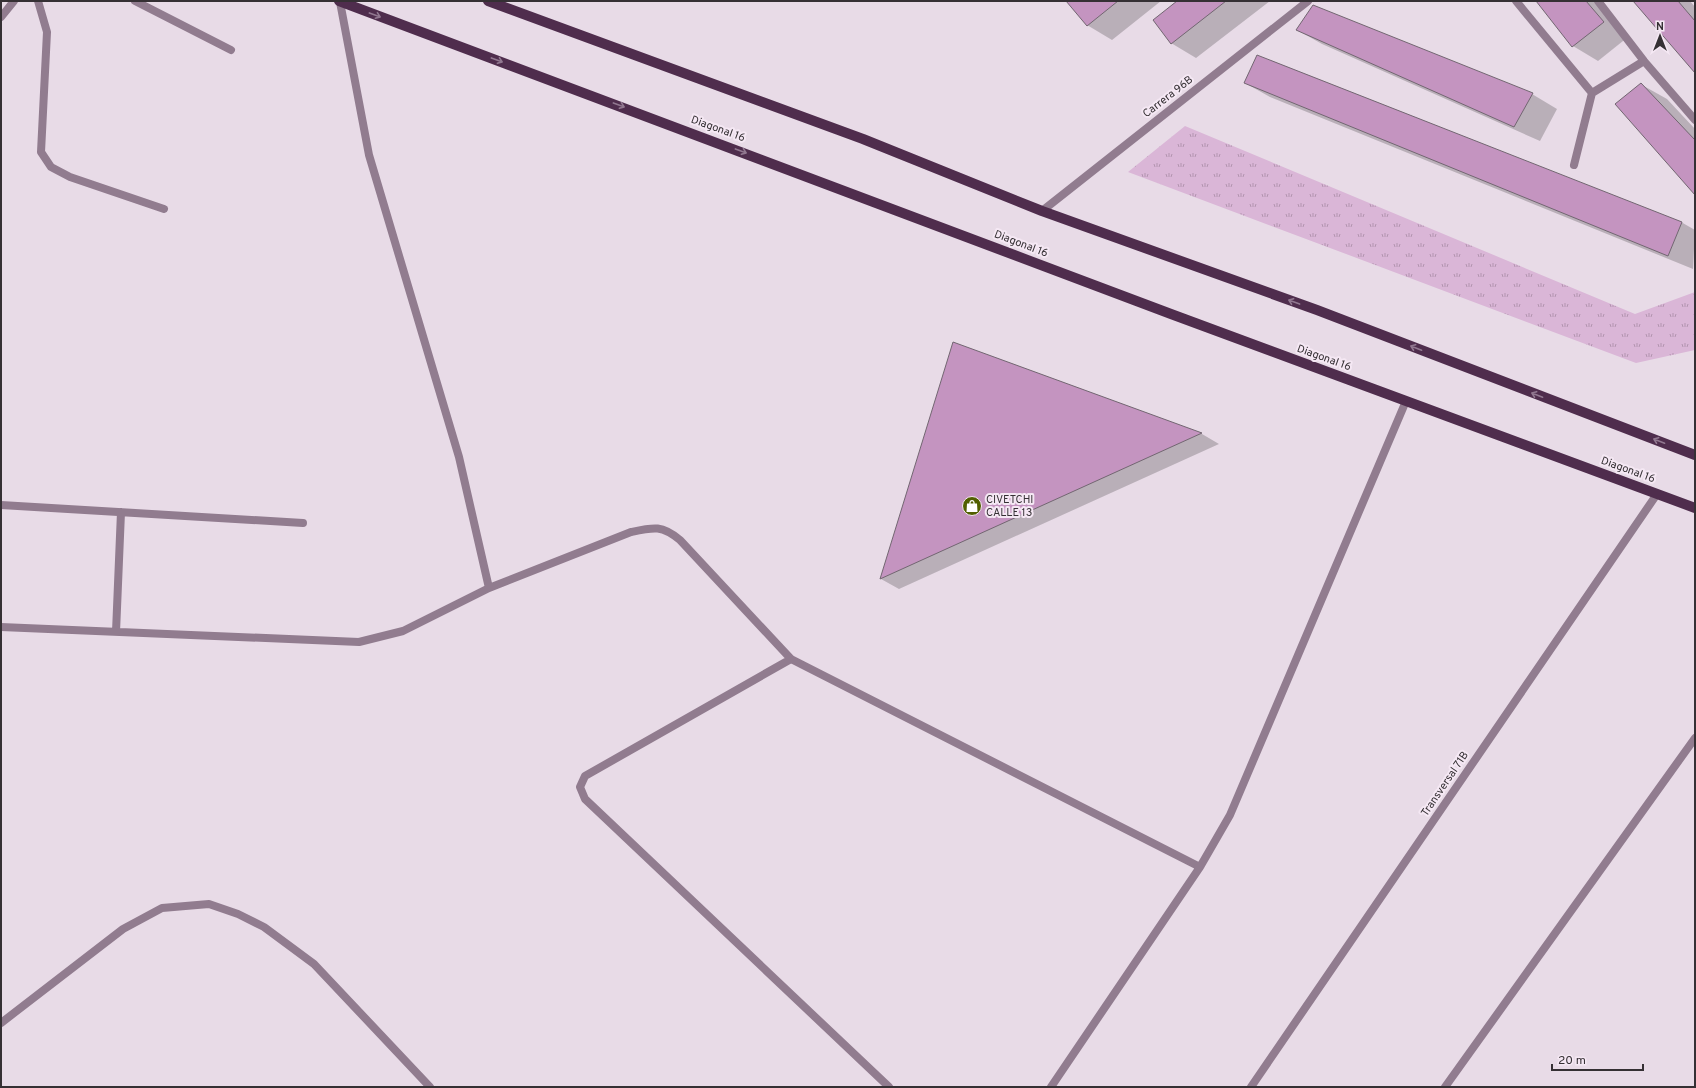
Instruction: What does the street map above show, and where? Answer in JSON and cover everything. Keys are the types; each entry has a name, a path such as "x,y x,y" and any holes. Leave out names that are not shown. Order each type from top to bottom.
{"main road":[{"name":"Diagonal 16","path":"339,1 1695,508"},
{"path":"488,1 863,139 1042,211 1316,310 1695,455"}],"street":[{"path":"1,17 14,1"},
{"path":"38,1 47,32 41,152 51,167 70,177 164,209"},
{"path":"135,1 232,50"},
{"path":"339,1 369,155 459,457 488,588"},
{"name":"Carrera 96B","path":"1042,211 1308,1"},
{"path":"1516,1 1592,93"},
{"path":"1598,1 1644,61 1695,120"},
{"path":"1574,165 1592,93 1644,61"},
{"path":"1051,1087 1200,867 1230,815 1406,401"},
{"name":"Transversal 71B","path":"1252,1087 1657,494"},
{"path":"1,504 303,523"},
{"path":"116,632 121,512"},
{"path":"1,627 359,642 402,631 488,588 631,532 659,528 665,529 680,540 791,659 1200,867"},
{"path":"791,659 585,776 580,788 585,799 889,1087"},
{"path":"1445,1087 1695,738"},
{"path":"1,1023 123,929 162,908 209,904 238,914 264,927 314,964 430,1087"}],"green space":[{"path":"1185,126 1635,314 1695,292 1695,350 1636,363 1128,172"}],"building":[{"path":"1066,1 1118,1 1087,26"},
{"path":"1177,1 1226,1 1171,44 1153,20"},
{"path":"1536,1 1586,1 1604,22 1572,47"},
{"path":"1633,1 1678,1 1695,21 1695,73"},
{"path":"1313,5 1533,93 1514,127 1296,30"},
{"path":"1257,55 1682,222 1668,256 1244,83"},
{"path":"1641,83 1695,140 1695,195 1615,104"},
{"name":"CIVETCHI CALLE 13","path":"953,342 1202,433 880,579"}],"place":[{"name":"CIVETCHI CALLE 13","path":"972,506"}]}
